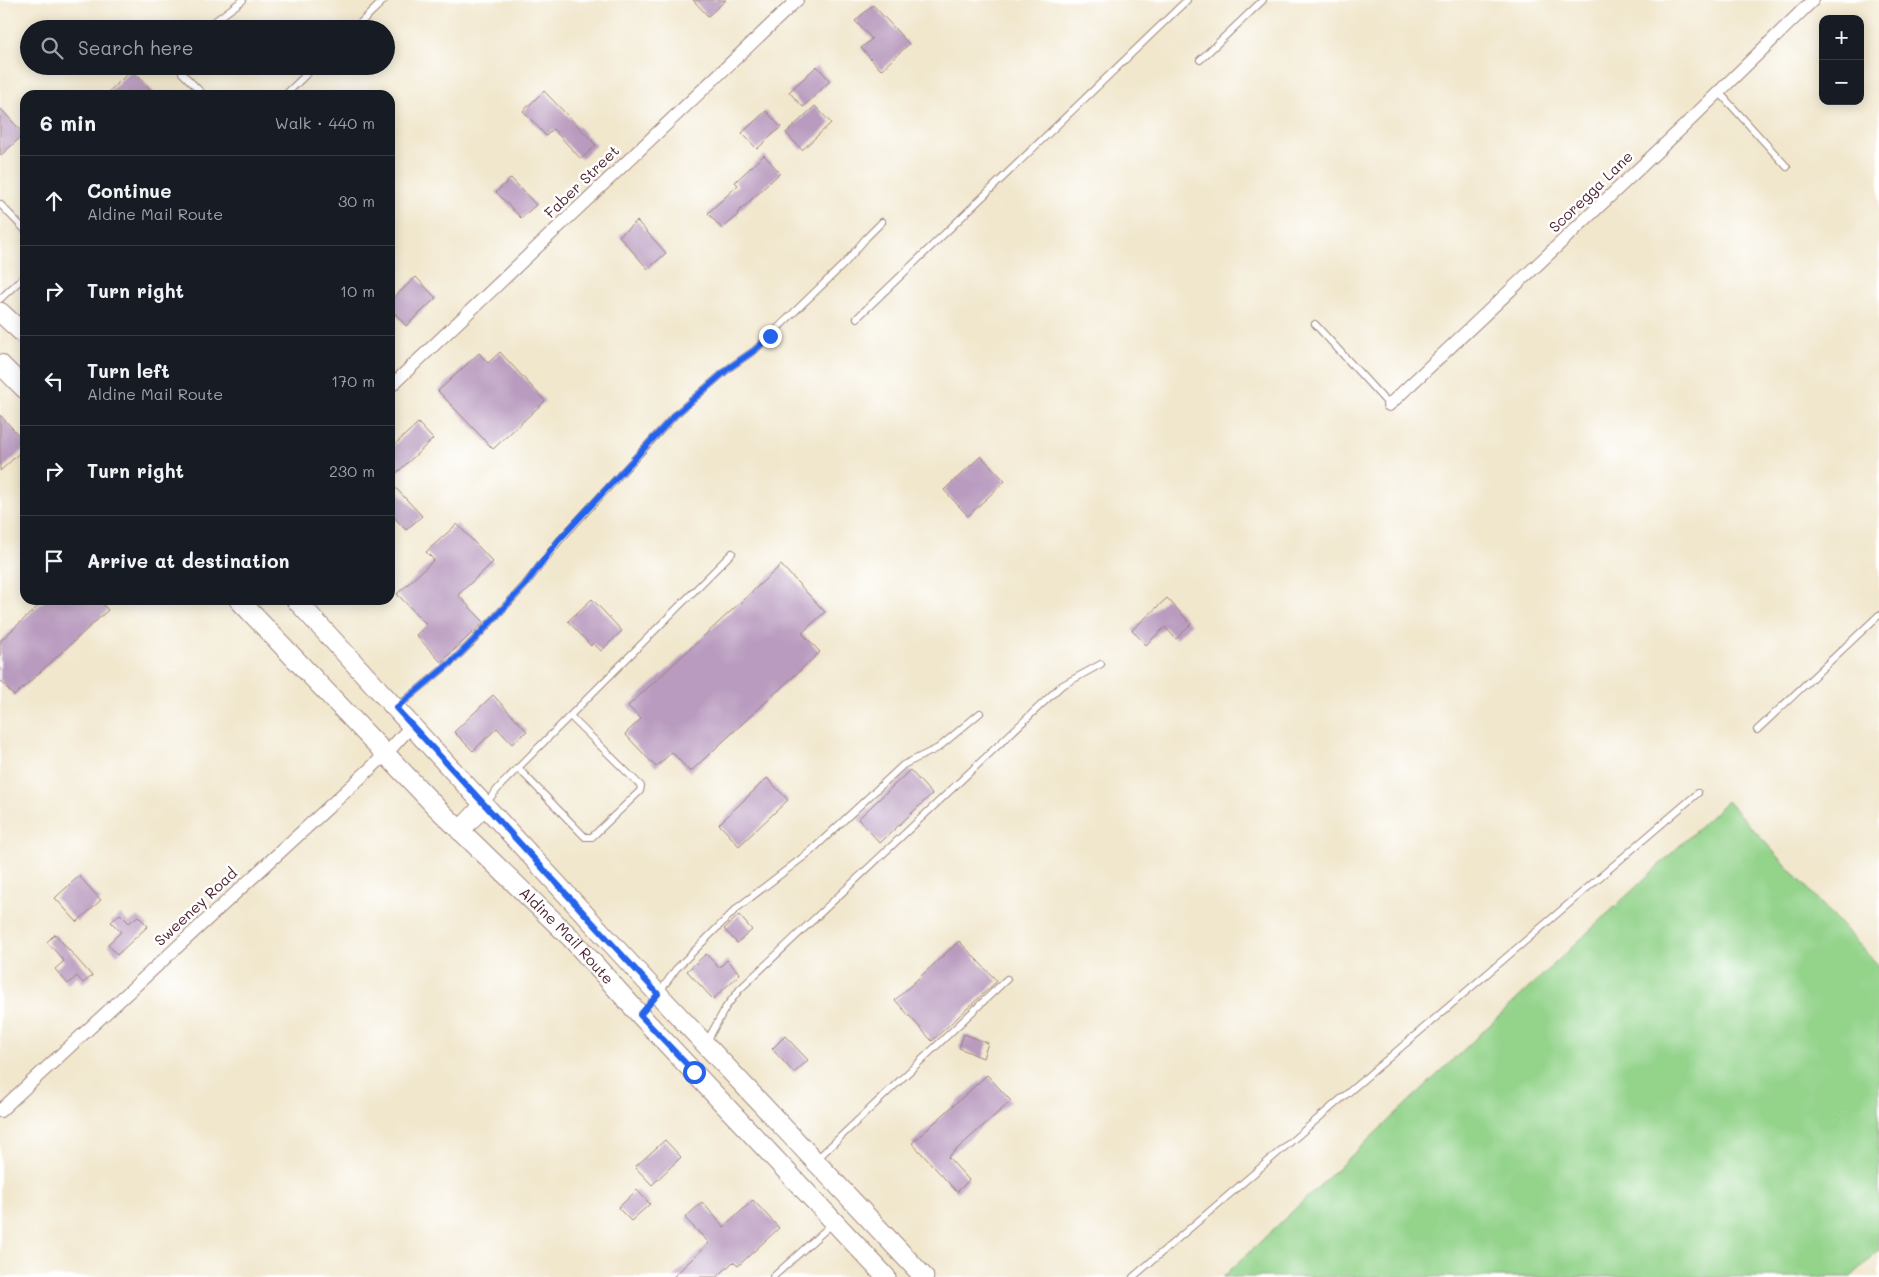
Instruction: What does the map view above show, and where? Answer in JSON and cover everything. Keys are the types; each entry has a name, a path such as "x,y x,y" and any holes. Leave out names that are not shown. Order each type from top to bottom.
{"main road":[{"path":"0,312 20,330"},
{"path":"0,364 20,382"},
{"name":"Aldine Mail Route","path":"244,605 460,831 570,937 640,1015 886,1277"},
{"name":"Aldine Mail Route","path":"301,605 658,994 924,1277"},
{"path":"460,831 484,805"},
{"path":"640,1015 658,994"},
{"path":"835,1221 853,1201"}],"street":[{"name":"Faber Street","path":"395,382 797,0"},
{"name":"Scoregga Lane","path":"1389,405 1719,92 1813,0"},
{"name":"Sweeney Road","path":"0,1111 386,754 412,725"}],"lane":[{"path":"216,20 243,0"},
{"path":"363,20 384,0"},
{"path":"857,318 1187,0"},
{"path":"1200,60 1263,0"},
{"path":"184,75 199,90"},
{"path":"290,90 306,75"},
{"path":"1719,92 1787,167"},
{"path":"0,204 20,225"},
{"path":"396,708 455,659 474,640 524,586 558,541 675,415 729,368 755,350 844,263 882,222"},
{"path":"0,299 20,281"},
{"path":"1315,324 1389,405"},
{"path":"484,805 518,768 732,553"},
{"path":"1757,730 1879,615"},
{"path":"706,1044 726,1007 740,989 1061,686 1101,664"},
{"path":"658,994 676,969 737,908 811,851 904,766 938,748 980,713"},
{"path":"518,768 585,837 592,837 640,792 641,786 570,716"},
{"path":"1133,1277 1698,793"},
{"path":"814,1161 1007,979"},
{"path":"773,1277 835,1221"}],"green space":[{"path":"1727,801 1879,966 1879,1250 1851,1277 1223,1277"}],"building":[{"path":"693,0 726,0 708,16"},
{"path":"873,5 909,44 881,70 861,48 872,39 855,21"},
{"path":"817,66 830,81 803,107 789,92"},
{"path":"127,75 137,75 151,90 110,90"},
{"path":"544,91 596,145 581,159 553,129 546,136 523,111"},
{"path":"815,106 831,123 802,150 786,133"},
{"path":"0,108 20,130 20,138 0,156"},
{"path":"766,111 781,127 757,149 742,133"},
{"path":"764,155 780,173 722,229 708,213 738,185 735,182"},
{"path":"511,178 536,205 521,218 496,192"},
{"path":"637,221 666,253 648,269 619,236"},
{"path":"416,277 436,298 406,326 395,314 395,296"},
{"path":"500,352 545,401 493,449 438,391 479,353 488,363"},
{"path":"0,415 20,437 20,453 0,471"},
{"path":"418,423 433,439 395,474 395,444"},
{"path":"981,456 1005,481 968,516 944,490"},
{"path":"395,487 422,516 406,530 395,518"},
{"path":"457,524 493,562 458,595 484,622 441,662 416,635 427,625 397,594 434,560 426,552"},
{"path":"781,565 825,612 802,633 820,652 690,772 672,752 656,767 625,734 641,719 628,706"},
{"path":"1167,598 1191,624 1176,639 1165,627 1146,645 1132,630"},
{"path":"592,599 622,631 601,651 593,643 591,646 568,621"},
{"path":"40,605 104,605 108,610 14,696 0,680 0,641"},
{"path":"493,695 527,731 512,744 497,728 473,751 454,732"},
{"path":"910,770 932,794 880,843 858,819"},
{"path":"767,778 788,800 739,846 719,824"},
{"path":"79,876 101,900 77,922 55,898"},
{"path":"120,914 129,923 138,916 148,926 117,955 108,944 121,932 111,922"},
{"path":"739,915 752,930 737,943 724,929"},
{"path":"55,934 92,976 83,983 77,976 68,984 55,969 64,961 47,942"},
{"path":"959,941 997,981 932,1041 895,1000"},
{"path":"706,954 719,968 727,960 740,974 713,999 687,971"},
{"path":"964,1034 988,1043 983,1058 959,1048"},
{"path":"785,1036 808,1060 794,1073 772,1049"},
{"path":"987,1075 1011,1101 948,1157 969,1180 957,1192 912,1143"},
{"path":"665,1140 681,1157 652,1185 635,1167"},
{"path":"637,1190 650,1204 631,1221 618,1208"},
{"path":"753,1200 779,1228 738,1266 733,1262 717,1277 673,1277 709,1243 685,1218 702,1202 724,1227"}],"route":[{"path":"694,1072 640,1015 658,994 396,708 455,659 474,640 524,586 558,541 675,415 729,368 755,350 770,336"}]}
